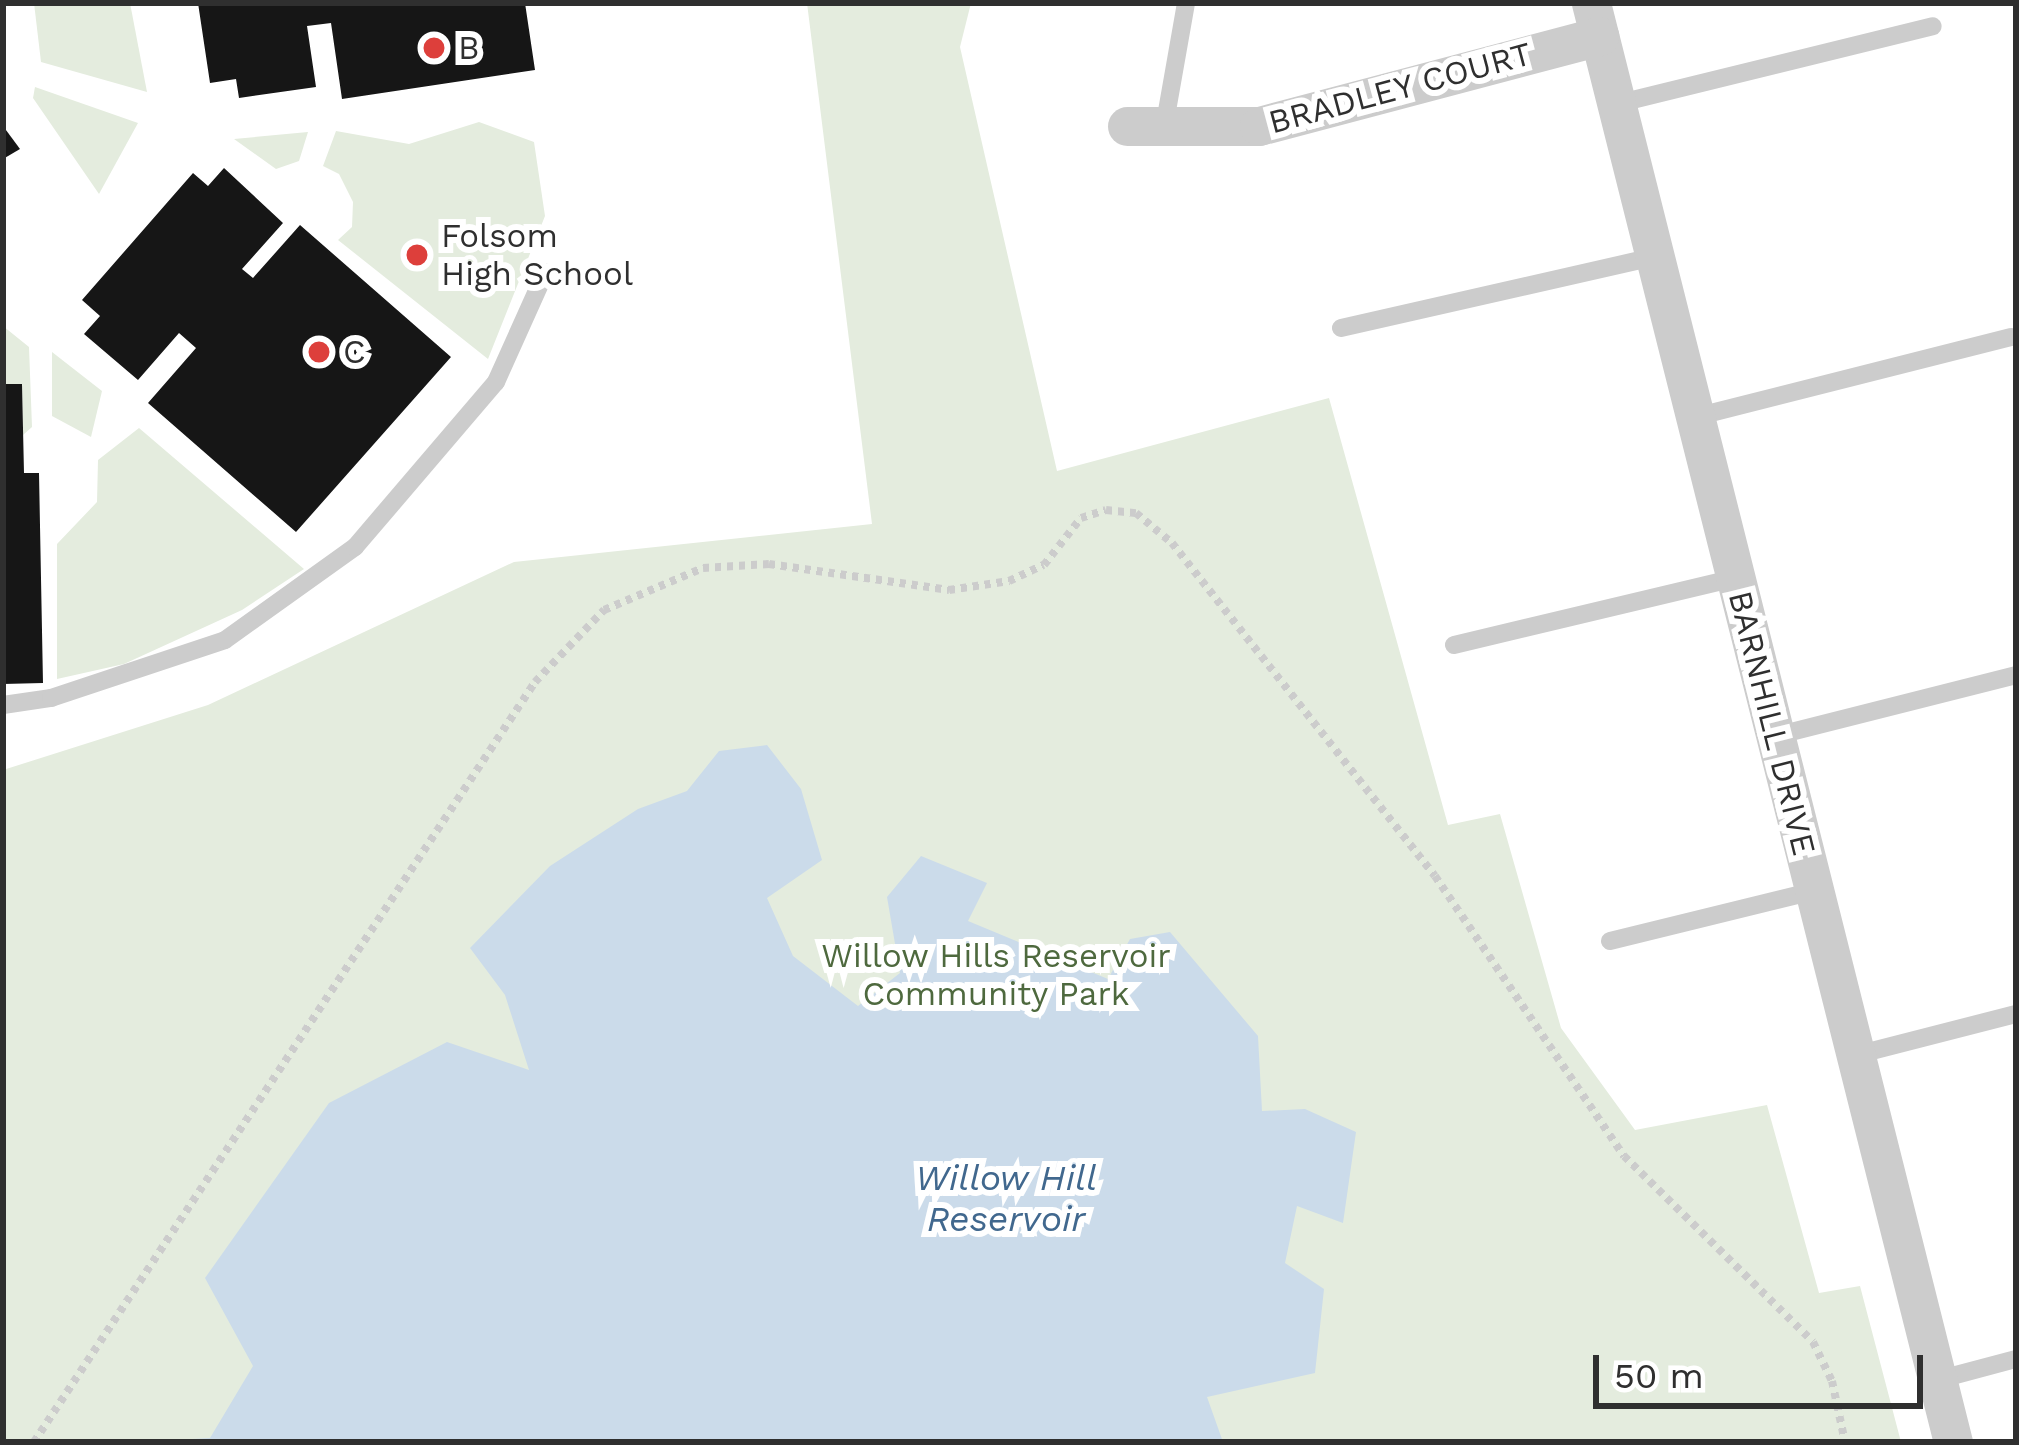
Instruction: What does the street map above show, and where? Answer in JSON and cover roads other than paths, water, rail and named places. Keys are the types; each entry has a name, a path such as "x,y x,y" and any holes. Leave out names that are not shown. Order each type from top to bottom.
{"street":[{"name":"BRADLEY COURT","path":"1146,127 1259,126 1595,19"},
{"name":"BARNHILL DRIVE","path":"1595,19 1953,1442"}],"lane":[{"path":"1146,127 1186,3"},
{"path":"1616,104 1933,26"},
{"path":"1341,328 1654,257"},
{"path":"3,705 50,698 225,640 355,547 496,382 545,273"},
{"path":"1695,417 2011,337"},
{"path":"1454,644 1735,578"},
{"path":"1775,736 2016,675"},
{"path":"1610,941 1814,891"},
{"path":"1856,1055 2016,1014"},
{"path":"1937,1380 2016,1359"}],"water":[{"name":"Willow Hill Reservoir","path":"767,745 801,789 822,860 767,898 793,956 858,1006 900,973 887,897 921,856 987,883 968,921 1108,979 1130,939 1170,932 1258,1036 1262,1111 1305,1109 1356,1132 1343,1223 1297,1206 1285,1263 1324,1289 1315,1373 1207,1397 1223,1442 141,1442 210,1438 253,1366 205,1278 329,1103 447,1042 529,1070 505,995 470,948 550,866 638,809 687,791 719,751"}],"place":[{"name":"B","path":"434,48"},
{"name":"Folsom High School","path":"417,255"},
{"name":"C","path":"319,352"}],"park label":[{"name":"Willow Hills Reservoir Community Park","path":"996,975"}]}
